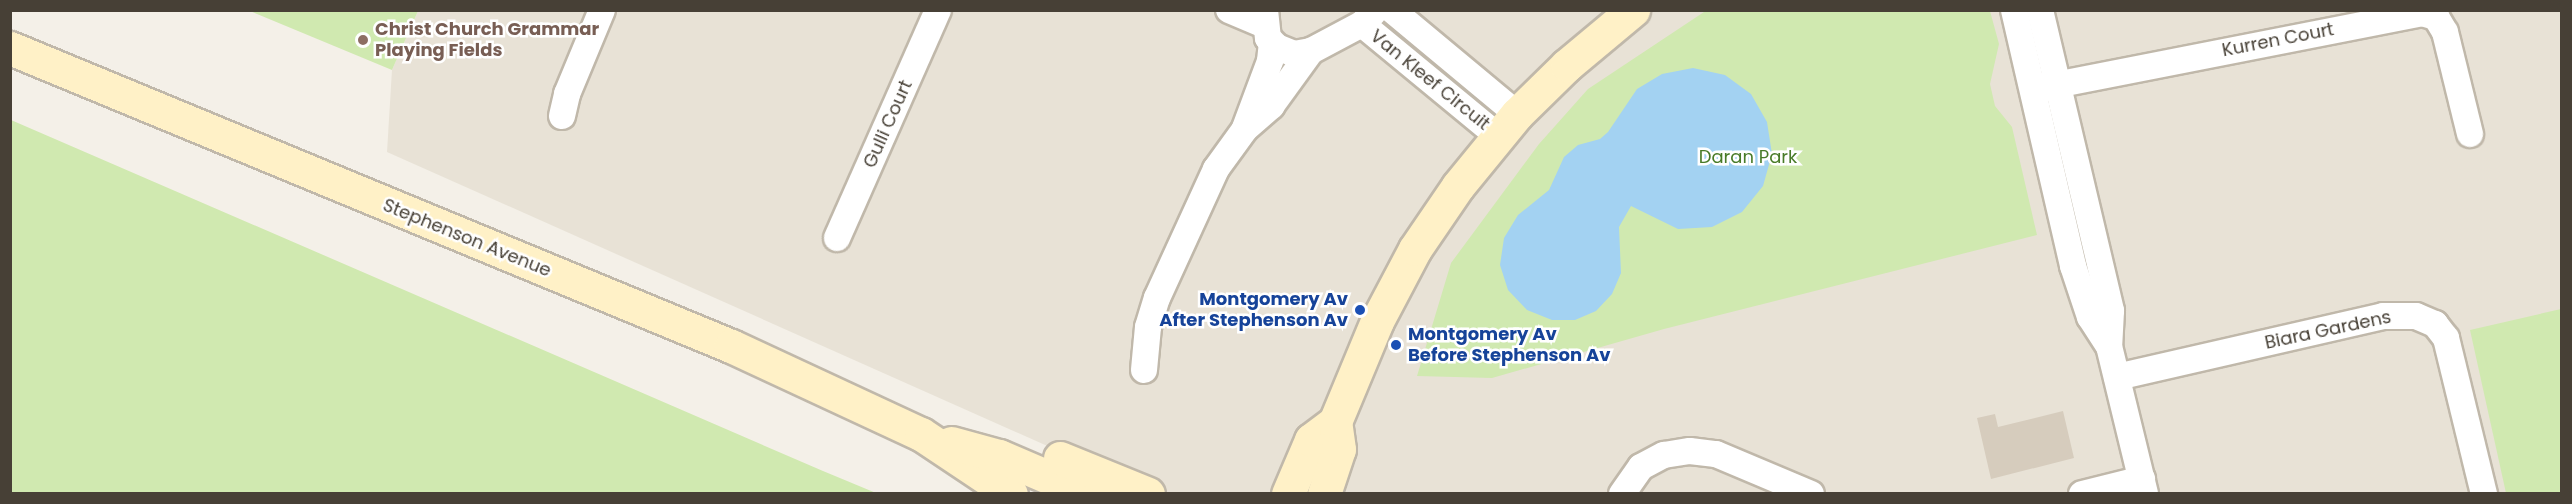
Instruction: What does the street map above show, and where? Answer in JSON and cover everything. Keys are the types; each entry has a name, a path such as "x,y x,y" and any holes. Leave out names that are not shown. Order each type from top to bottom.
{"main road":[{"path":"1288,494 1311,440 1335,422 1377,321 1415,249 1508,125 1567,65 1633,10"},
{"name":"Stephenson Avenue","path":"10,48 731,346 921,434 1011,494"},
{"path":"1324,494 1339,449 1335,422"},
{"name":"Stephenson Avenue","path":"921,434 999,456 1088,494"},
{"path":"999,456 1055,456 1148,494"},
{"path":"1270,494 1301,463"}],"street":[{"path":"562,116 567,94 602,10"},
{"name":"Gulli Court","path":"837,238 938,10"},
{"path":"1229,10 1267,26 1294,54 1311,51 1368,17"},
{"name":"Van Kleef Circuit","path":"1392,10 1508,125"},
{"path":"2014,10 2046,86"},
{"path":"2040,10 2046,86 2073,266 2090,317 2109,346 2143,486 2082,494"},
{"name":"Kurren Court","path":"2046,86 2422,13 2436,17 2445,32 2470,134"},
{"name":"Van Kleef Circuit","path":"1368,17 1508,125"},
{"path":"1245,129 1267,26"},
{"path":"1144,370 1151,317 1186,229 1216,169 1245,129 1271,106 1311,51"},
{"name":"Biara Gardens","path":"2117,377 2383,316 2416,316 2435,324 2446,338 2484,494"},
{"path":"1622,494 1641,467 1664,455 1690,451 1716,454 1811,494"}],"shaded area":[{"path":"418,11 2561,11 2561,493 1153,493 387,152 392,70"}],"green space":[{"name":"Daran Park","path":"1707,10 1990,11 1999,44 1990,84 1995,106 2012,127 2037,235 1664,329 1492,378 1417,376 1451,263 1539,144 1588,89"},
{"name":"Christ Church Grammar Playing Fields","path":"250,11 418,11 392,70"},
{"path":"11,120 823,471 876,493 11,493"},
{"path":"2561,309 2561,493 2506,493 2470,330"}],"water":[{"path":"1693,68 1725,75 1751,94 1767,122 1772,154 1763,186 1742,212 1712,227 1678,229 1631,206 1619,227 1621,273 1612,294 1596,311 1575,320 1552,320 1527,310 1508,290 1500,265 1504,238 1518,215 1549,190 1564,157 1578,145 1600,139 1608,132 1637,89 1662,74"}],"building":[{"path":"2063,411 2074,458 1991,479 1977,418 1995,414 1998,427"}],"place":[{"name":"Christ Church Grammar Playing Fields","path":"363,40"},
{"name":"Montgomery Av After Stephenson Av","path":"1360,310"},
{"name":"Montgomery Av Before Stephenson Av","path":"1396,345"}]}
